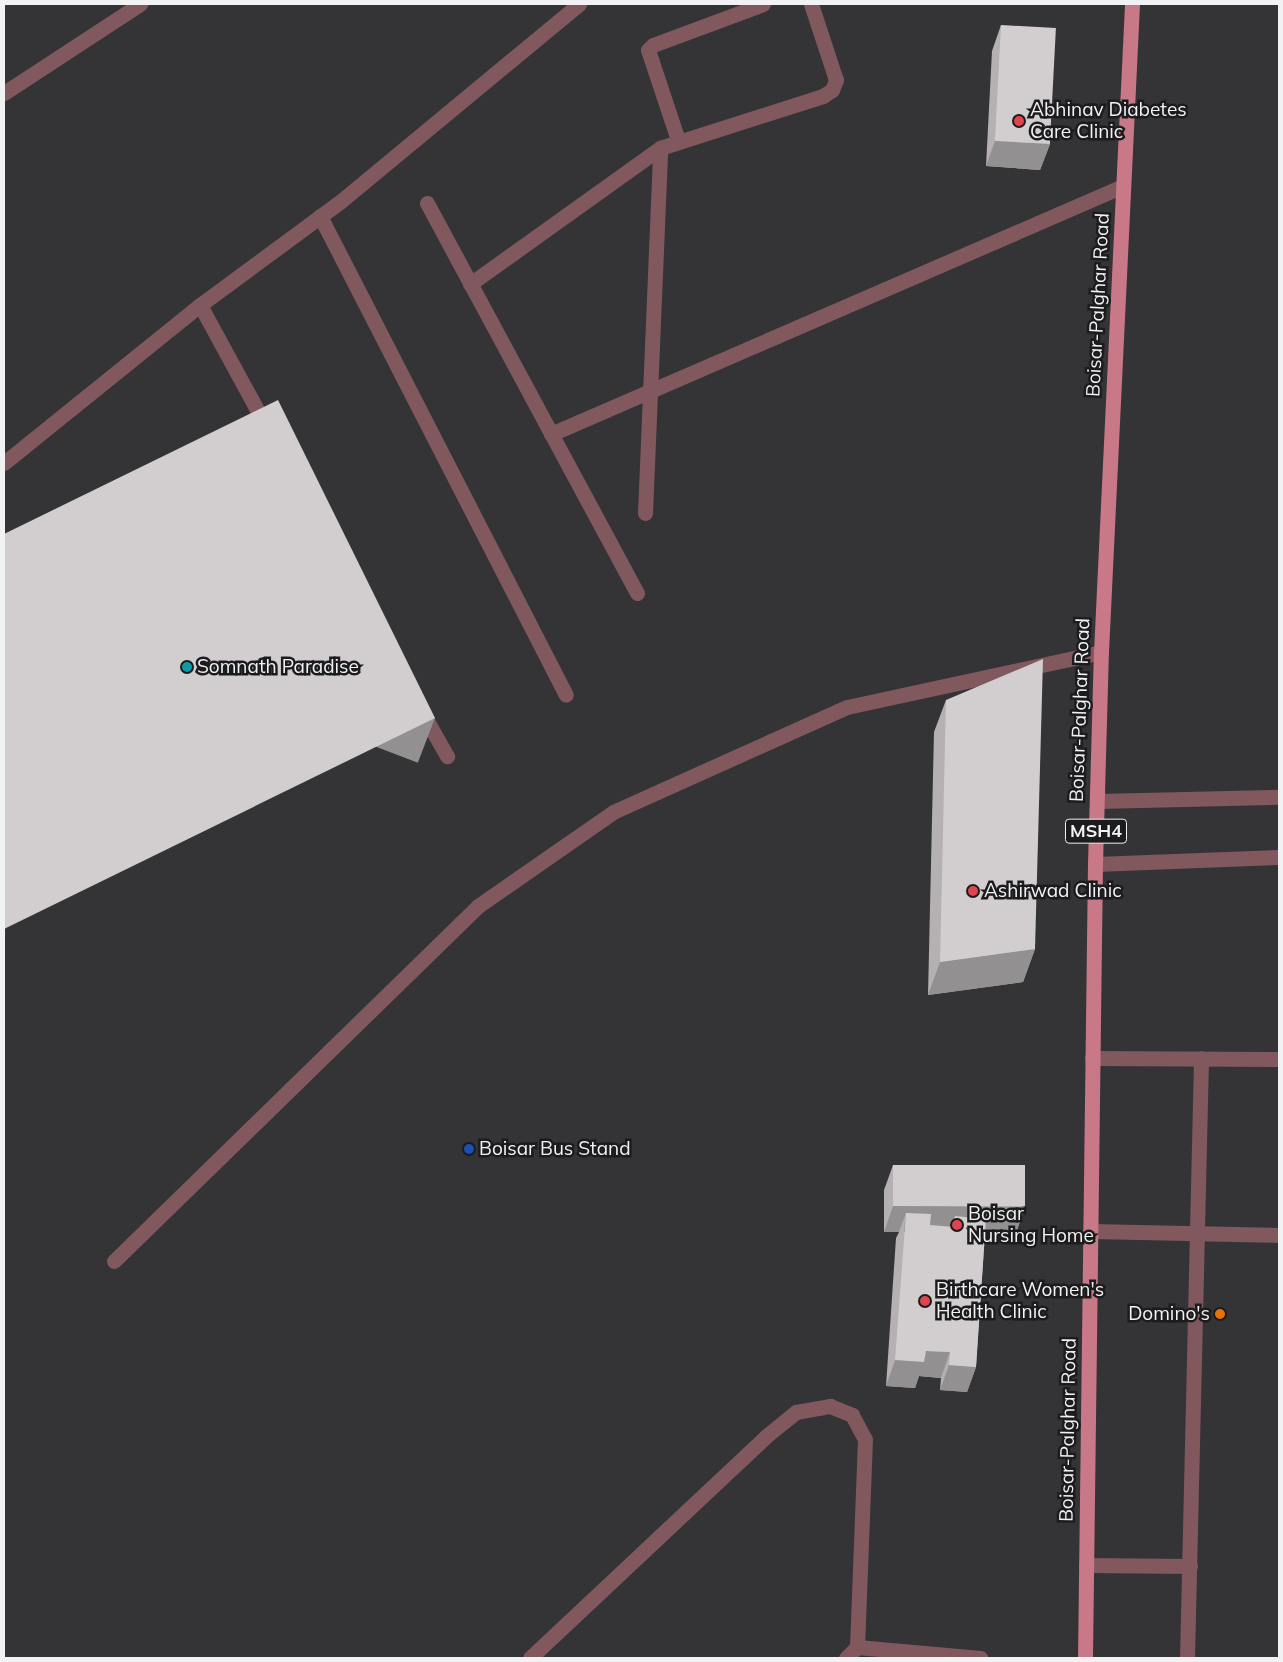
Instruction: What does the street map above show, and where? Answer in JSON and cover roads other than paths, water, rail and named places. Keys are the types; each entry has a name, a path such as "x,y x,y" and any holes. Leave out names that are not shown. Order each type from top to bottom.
{"main road":[{"name":"Boisar-Palghar Road","path":"1085,1658 1095,864 1101,652 1132,4"}],"street":[{"path":"4,93 140,4"},
{"path":"4,463 200,305 320,216 579,4"},
{"path":"678,140 648,50 653,44 763,4"},
{"path":"470,284 660,148 678,140 823,96 832,90 836,80 811,4"},
{"path":"645,514 660,148"},
{"path":"551,434 1123,186"},
{"path":"427,203 637,593"},
{"path":"320,216 566,695"},
{"path":"200,305 276,444"},
{"path":"114,1261 478,906 613,812 847,707 1101,652"},
{"path":"413,696 447,756"},
{"path":"1097,801 1279,797"},
{"path":"1095,864 1279,857"},
{"path":"1092,1058 1279,1059"},
{"path":"1187,1658 1201,1058"},
{"path":"1090,1231 1279,1235"},
{"path":"530,1658 765,1437 796,1412 830,1406 852,1415 865,1439 857,1647 846,1658"},
{"path":"1086,1564 1190,1566"},
{"path":"857,1647 981,1658"}],"place":[{"name":"Abhinav Diabetes Care Clinic","path":"1019,121"},
{"name":"Somnath Paradise","path":"187,667"},
{"name":"Ashirwad Clinic","path":"973,891"},
{"name":"Boisar Bus Stand","path":"469,1149"},
{"name":"Boisar Nursing Home","path":"957,1225"},
{"name":"Birthcare Women's Health Clinic","path":"925,1301"},
{"name":"Domino's","path":"1220,1314"}]}
